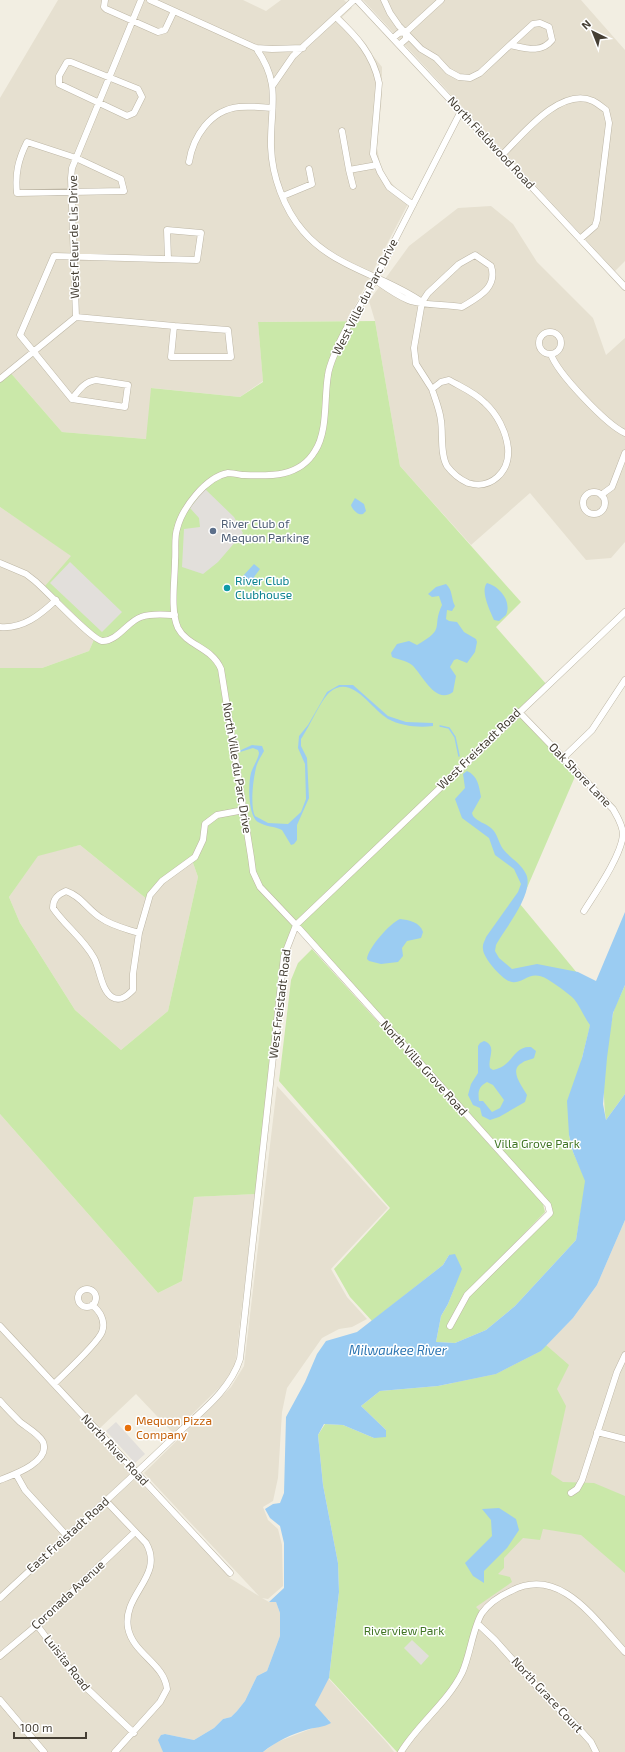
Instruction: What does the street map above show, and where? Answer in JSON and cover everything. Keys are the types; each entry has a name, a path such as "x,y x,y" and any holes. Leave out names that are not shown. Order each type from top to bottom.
{"street":[{"path":"104,0 104,7 106,9 158,32 162,32 174,11"},
{"name":"West Fleur de Lis Drive","path":"76,318 71,178 76,158 141,0"},
{"path":"150,0 256,48 272,50 303,48"},
{"path":"273,85 292,56 303,48 356,0"},
{"name":"North Fieldwood Road","path":"356,0 625,287"},
{"path":"384,0 394,18 421,49 436,58 448,71 459,77 470,78 480,73 510,45 533,24 540,23 549,27 552,40 543,48 530,49 510,45"},
{"path":"393,38 399,33 406,32 441,0"},
{"path":"336,18 364,46 372,59 377,72 380,83 373,154 377,165 389,187 413,205"},
{"path":"399,45 406,39 406,32"},
{"path":"256,48 265,60 273,85 271,147 274,171 283,196 303,231 342,263 401,289 422,302 462,307 487,290 493,278 491,266 475,255 459,264 428,293 422,302 414,348 416,364 432,388 442,420 446,464 454,475 462,481 474,484 484,485 499,477 507,461 508,448 501,424 493,412 484,402 459,384 449,380 441,382 432,388"},
{"path":"71,62 108,78 138,89 142,96 134,113 127,116 59,84 59,76 64,65 71,62"},
{"path":"502,155 550,108 565,100 593,100 606,110 609,123 597,220 594,226 580,239"},
{"path":"189,162 191,146 202,128 212,118 237,107 272,108"},
{"name":"West Ville du Parc Drive","path":"175,615 176,533 181,517 196,495 215,477 229,473 280,475 294,471 316,451 320,438 328,374 336,352 461,111"},
{"path":"342,131 353,186"},
{"path":"27,142 76,158 122,179 124,191 17,193 17,166 27,142"},
{"path":"349,170 377,165"},
{"path":"283,196 312,184 309,169"},
{"path":"72,399 81,387 88,381 96,380 128,385 125,407 72,399 34,350 20,335 54,256 197,260 201,233 167,230 168,259"},
{"path":"0,379 34,350 76,318 228,330 231,358 171,357 174,326"},
{"path":"551,354 558,368 587,400 612,425 625,433"},
{"path":"601,495 612,487 625,453"},
{"path":"0,563 26,574 56,600 86,630 96,638 102,640 115,637 132,621 140,617 155,614 175,615"},
{"path":"0,627 18,626 30,621 56,600"},
{"name":"West Freistadt Road","path":"137,1473 219,1392 235,1373 240,1359 284,956 296,925 625,612"},
{"name":"North Ville du Parc Drive","path":"175,615 178,627 182,634 211,654 221,669 257,882 296,925"},
{"path":"563,758 592,730 625,680"},
{"name":"Oak Shore Lane","path":"519,712 613,809 621,825 623,834 607,874 584,911"},
{"path":"139,933 108,923 92,911 75,894 66,891 59,894 53,901 53,908 58,916 81,938 94,959 107,992 112,998 121,999 133,990 133,974 139,933 150,895 162,881 195,857 203,840 205,824 218,815 244,810"},
{"name":"North Villa Grove Road","path":"296,925 548,1205 550,1212 468,1294 450,1326"},
{"path":"54,1384 95,1342 102,1332 103,1321 99,1310 92,1305"},
{"name":"North River Road","path":"0,1326 230,1573"},
{"path":"571,1493 576,1490 581,1482 617,1372 625,1355"},
{"path":"0,1401 43,1443 43,1452 32,1465 16,1474 0,1480"},
{"path":"597,1432 625,1439"},
{"name":"East Freistadt Road","path":"0,1598 137,1473"},
{"path":"16,1474 25,1490 67,1536"},
{"path":"106,1501 146,1543 150,1550 152,1563 130,1609 127,1622 128,1630 138,1649 162,1673 166,1681 167,1689 160,1702 134,1733 115,1752"},
{"name":"Coronada Avenue","path":"0,1656 37,1625 135,1532"},
{"path":"401,1752 451,1692 462,1674 482,1614 491,1603 524,1584 544,1584 564,1591 574,1598 625,1652"},
{"name":"North Grace Court","path":"478,1624 495,1640 547,1698 573,1722 591,1742 596,1752"},
{"name":"Luisita Road","path":"37,1625 77,1679 134,1733"},
{"path":"0,1700 44,1752"}],"shaded area":[{"path":"58,0 243,0 266,11 281,0 344,0 352,8 342,17 382,67 382,95 377,148 382,172 403,196 411,198 347,321 258,322 263,381 240,397 152,388 147,439 62,432 9,371 0,379 0,98"},
{"path":"363,0 581,0 625,50 625,261 615,271"},
{"path":"491,206 513,224 537,262 593,318 606,355 625,338 625,542 611,558 586,560 530,493 471,545 400,466 375,321 369,301 409,246 458,208"},
{"name":"River Club of Mequon Parking","path":"205,489 234,517 243,533 218,562 203,574 182,567 184,529 200,527 199,518 190,508"},
{"path":"0,507 72,556 96,635 89,651 42,668 0,668"},
{"path":"70,562 122,612 102,632 50,583"},
{"path":"80,845 148,900 150,895 192,860 198,877 168,1011 121,1050 75,1010 20,923 9,897 38,855"},
{"path":"277,1086 388,1208 331,1269 347,1297 367,1319 352,1327 339,1329 322,1338 287,1388 282,1412 278,1478 273,1501 263,1507 268,1520 278,1529 282,1545 283,1586 268,1599 262,1598 269,1602 276,1602 280,1613 280,1636 267,1671 257,1676 245,1701 237,1711 231,1717 223,1719 214,1728 194,1740 165,1734 161,1735 163,1752 0,1752 0,1602 136,1478 230,1578 259,1596 144,1473 231,1387 244,1366"},
{"path":"0,1114 158,1293 182,1281 194,1197 255,1194 235,1366 223,1384 173,1433 136,1394 99,1429 0,1322"},
{"path":"625,1220 625,1752 403,1752 463,1594 452,1383 541,1350 573,1318 597,1285"},
{"path":"0,1330 131,1473 0,1594"},
{"path":"116,1422 145,1454 135,1463 106,1431"},
{"path":"412,1640 429,1656 421,1665 404,1648"},
{"path":"328,1678 394,1752 263,1752 277,1742 329,1720 319,1713 315,1705"}],"green space":[{"name":"Villa Grove Park","path":"375,321 400,466 521,602 496,627 547,685 519,712 577,772 520,904 592,991 592,1018 582,1058 569,1135 573,1152 586,1181 576,1240 515,1306 486,1330 455,1343 436,1342 441,1316 448,1304 455,1286 449,1255 443,1265 372,1321 350,1297 334,1269 390,1208 279,1081 291,980 298,963 312,949 543,1204 545,1212 462,1298 550,1212 548,1205 296,925 288,941 257,1194 194,1197 182,1281 158,1293 0,1114 0,668 42,668 89,651 96,635 45,586 71,556 0,507 0,379 9,371 62,432 146,439 151,388 240,397 263,382 258,322","holes":["80,845 148,900 171,875 192,860 198,877 168,1011 121,1050 75,1010 20,923 9,897 38,856"]},
{"path":"625,985 625,1094 606,1120 604,1081 608,1040 614,1011"},
{"name":"Riverview Park","path":"546,1345 569,1365 557,1389 566,1406 551,1474 563,1482 594,1483 625,1496 625,1573 581,1535 543,1529 540,1540 523,1538 504,1558 504,1568 498,1574 510,1577 512,1582 476,1607 482,1613 462,1674 401,1752 397,1752 329,1678 339,1592 338,1563 323,1485 318,1435 325,1424 343,1425 374,1438 386,1430 361,1406 380,1391 438,1386 496,1374 541,1351"}],"water":[{"path":"355,498 364,504 366,511 363,514 357,513 351,505"},
{"path":"254,564 260,569 254,577 259,582 254,587 242,577"},
{"path":"487,583 500,591 506,600 506,615 499,621 494,620 486,601 485,587"},
{"path":"446,584 450,589 455,606 452,611 447,610 446,619 457,622 464,632 476,639 477,642 475,652 467,663 457,659 454,660 450,667 456,676 453,692 446,695 440,695 430,687 412,665 392,657 391,653 397,644 409,641 417,645 432,635 437,627 442,605 439,596 432,597 428,594 436,587"},
{"path":"339,685 353,685 388,716 406,722 433,723 433,726 410,726 388,719 360,695 346,687 338,688 330,692 326,696 301,739 301,746 307,758 309,798 297,825 297,840 291,845 282,830 261,824 255,819 252,813 249,784 251,773 259,753 258,750 253,748 239,751 252,745 262,746 264,751 257,764 252,793 253,812 255,816 268,823 288,824 301,812 306,799 305,764 298,748 299,736 308,725 327,692"},
{"name":"Milwaukee River","path":"467,771 476,779 479,785 481,797 472,813 473,816 493,830 497,835 503,849 524,870 528,882 523,900 518,910 496,945 495,951 499,958 512,969 537,964 578,972 596,981 625,912 625,985 613,1013 603,1104 606,1120 625,1094 625,1220 597,1285 573,1318 541,1351 496,1374 438,1386 380,1391 361,1406 386,1430 386,1437 374,1438 343,1425 324,1424 318,1435 323,1485 338,1563 339,1592 329,1678 315,1705 331,1723 289,1736 263,1752 163,1752 158,1740 161,1735 165,1734 194,1740 214,1728 223,1719 231,1717 237,1711 245,1701 257,1676 267,1671 280,1636 280,1613 276,1602 269,1602 284,1588 284,1543 280,1526 270,1518 265,1509 273,1504 280,1503 284,1493 286,1417 305,1382 317,1354 326,1341 357,1332 443,1265 449,1255 455,1254 462,1269 448,1304 441,1316 436,1342 455,1343 486,1330 515,1306 576,1240 585,1181 573,1152 569,1135 567,1101 582,1058 590,1025 574,999 547,979 541,976 531,976 516,982 508,981 486,958 483,946 486,937 518,892 521,884 514,869 495,855 489,838 462,818 455,799 465,788 463,774"},
{"path":"400,919 417,924 423,932 421,938 407,941 402,948 403,956 398,962 381,964 369,961 367,959 368,954 380,936 391,925"},
{"path":"484,1041 490,1046 491,1053 489,1064 490,1068 493,1070 506,1064 520,1049 531,1047 536,1051 534,1058 523,1062 516,1070 518,1079 527,1095 525,1102 499,1117 490,1120 482,1116 480,1108 473,1105 468,1095 471,1084 478,1073 478,1046","holes":["487,1082 493,1085 504,1100 500,1108 492,1112 483,1101 479,1101 479,1090"]},
{"path":"499,1508 516,1519 519,1530 507,1548 484,1571 484,1583 473,1576 465,1563 492,1536 491,1520 482,1509"}],"waterway":[{"path":"440,726 449,728 455,737 459,756"}],"place":[{"name":"River Club of Mequon Parking","path":"213,531"},
{"name":"River Club Clubhouse","path":"227,588"},
{"name":"Mequon Pizza Company","path":"128,1428"}]}
